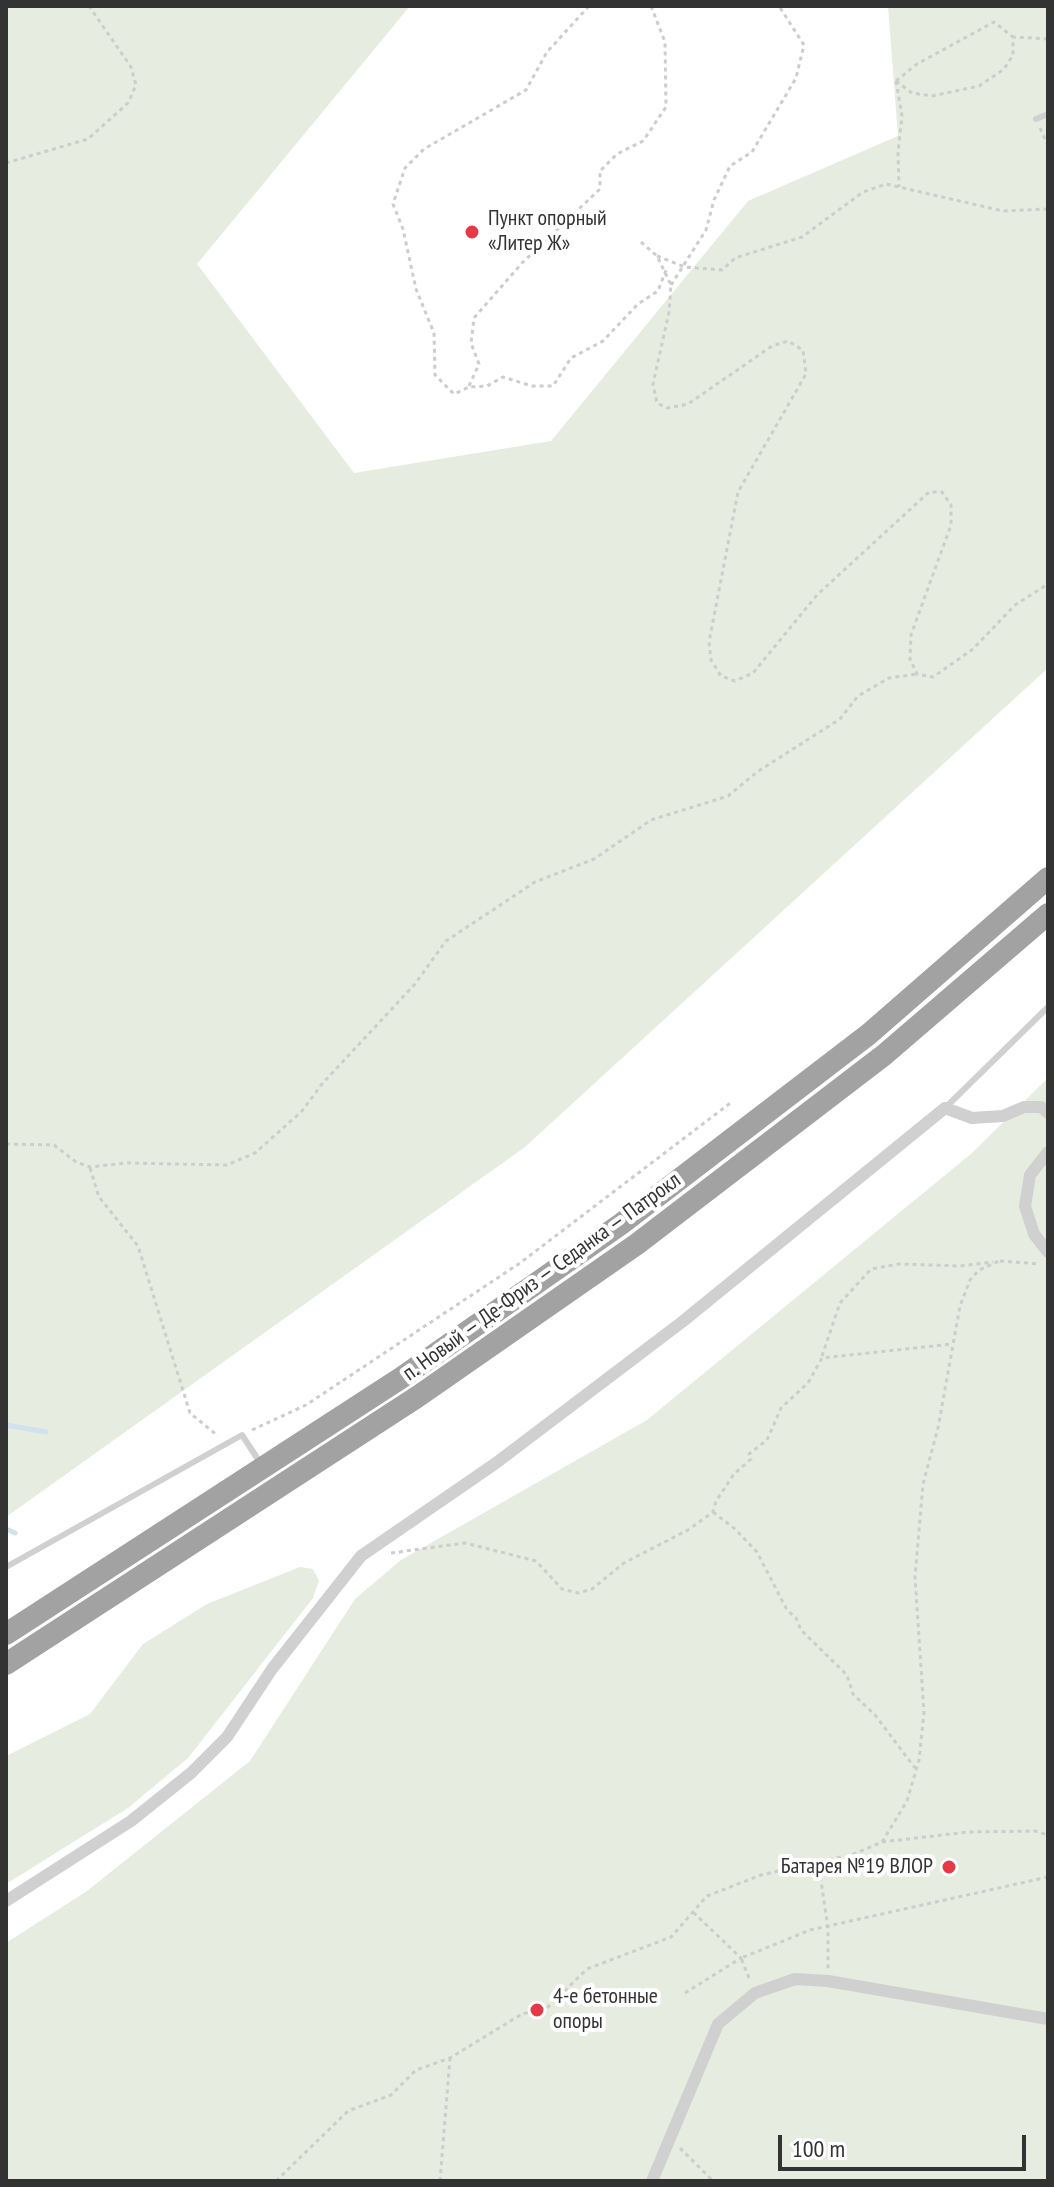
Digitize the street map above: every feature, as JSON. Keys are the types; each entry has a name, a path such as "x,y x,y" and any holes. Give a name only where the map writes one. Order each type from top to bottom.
{"highway":[{"name":"п. Новый — Де-Фриз — Седанка — Патрокл","path":"6,1634 401,1378 621,1224 869,1034 1048,878"},
{"name":"п. Новый — Де-Фриз — Седанка — Патрокл","path":"6,1664 417,1397 637,1244 884,1055 1048,914"}],"street":[{"path":"6,1901 131,1821 191,1773 227,1737 272,1669 361,1556 496,1463 682,1322 945,1108 972,1118 1003,1116 1024,1107 1041,1107 1048,1113"},
{"path":"1048,1152 1030,1175 1025,1206 1034,1234 1048,1252"},
{"path":"652,2181 718,2024 755,1993 795,1979 828,1981 1048,2019"}],"lane":[{"path":"1036,119 1048,114"},
{"path":"945,1108 1048,1007"},
{"path":"6,1567 242,1435 259,1461"}],"path":[{"path":"6,163 88,139 128,103 136,85 131,67 89,6"},
{"path":"589,6 547,52 526,90 424,149 405,168 393,204 403,229 416,289 434,333 435,375 454,394 469,387 487,386 503,377 532,386 553,386 571,358 603,341 638,304 658,291 666,270"},
{"path":"469,387 479,364 471,343 474,318 512,273 600,189 600,171 617,154 643,141 666,107 665,42 651,6"},
{"path":"671,285 706,230 714,200 730,166 752,152 796,78 804,45 779,6"},
{"path":"896,81 917,64 994,22 1013,37 1048,39"},
{"path":"896,81 912,93 932,96 979,86 1004,69 1013,55 1013,37"},
{"path":"896,81 902,116 898,152 899,187"},
{"path":"1036,119 1048,146"},
{"path":"657,256 685,267 722,270 735,258 802,237 863,192 886,184 1003,211 1048,209"},
{"path":"641,242 657,256 671,285 669,312 653,384 657,403 667,408 688,404 772,346 788,341 803,350 806,374 738,492 709,642 711,660 721,676 735,681 753,673 817,595 916,502 929,492 942,492 951,505 951,525 911,635 910,659 917,674"},
{"path":"6,1144 54,1145 76,1162 90,1167 126,1163 227,1165 255,1153 302,1111 322,1084 415,984 446,941 535,882 586,863 651,820 728,796 757,772 840,719 858,696 889,678 917,674 933,677 973,649 1015,605 1048,584"},
{"path":"242,1435 306,1405 506,1272 733,1101"},
{"path":"90,1167 99,1197 138,1246 190,1413 227,1444"},
{"path":"390,1553 465,1543 536,1561 562,1589 578,1593 592,1589 624,1563 688,1530 713,1512 716,1501 734,1474 751,1459 749,1454 767,1440 781,1408 808,1383 822,1358 840,1303 871,1269 899,1264 960,1266 999,1261 1048,1265"},
{"path":"882,1842 907,1801 916,1769 924,1713 915,1577 923,1484 938,1428 952,1344 970,1280 979,1270 999,1261"},
{"path":"822,1358 952,1344"},
{"path":"713,1512 757,1552 801,1630 847,1675 853,1694 875,1715 916,1769"},
{"path":"276,2181 348,2111 391,2095 416,2070 450,2058 522,2014 547,2008 587,1969 671,1937 707,1896 761,1875 854,1854 882,1842 968,1832 1035,1831 1048,1835"},
{"path":"818,1861 828,1928 828,1981"},
{"path":"685,1993 741,1958 810,1930 1048,1877"},
{"path":"693,1912 741,1958 755,1993"},
{"path":"440,2181 450,2058"},
{"path":"669,2136 713,2181"}],"shaded area":[{"path":"6,6 410,6 197,264 354,473 551,441 748,201 898,136 888,6 1048,6 1048,668 525,1147 6,1517"},
{"path":"1048,1078 1048,2181 6,2181 6,1943 87,1891 250,1761 355,1599 401,1560 647,1420 972,1153"},
{"path":"300,1567 313,1569 319,1581 313,1598 188,1758 128,1808 6,1884 6,1756 90,1714 143,1644 207,1604"}],"waterway":[{"path":"6,1425 46,1432"},
{"path":"6,1529 15,1533"}],"place":[{"name":"Пункт опорный «Литер Ж»","path":"472,232"},
{"name":"Батарея №19 ВЛОР","path":"949,1867"},
{"name":"4-е бетонные опоры","path":"537,2010"}]}
